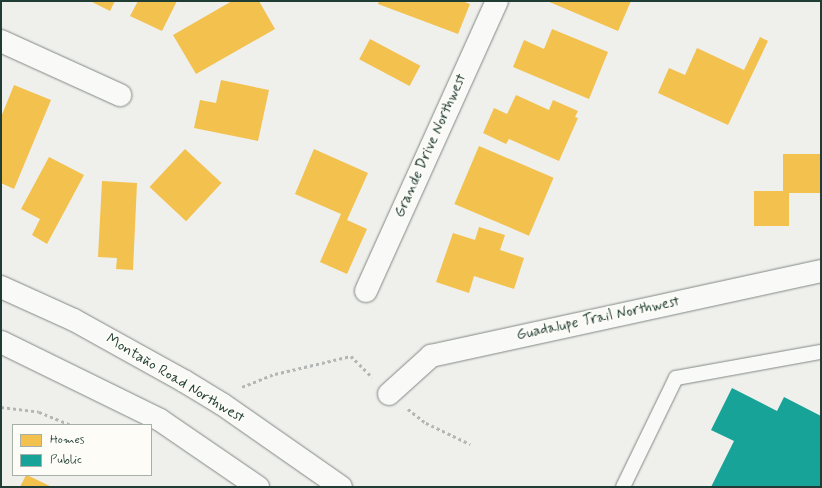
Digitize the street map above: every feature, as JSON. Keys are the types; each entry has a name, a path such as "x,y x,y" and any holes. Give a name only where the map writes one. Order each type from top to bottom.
{"street":[{"name":"Grande Drive Northwest","path":"366,291 497,1"},
{"path":"1,41 120,95"},
{"name":"Guadalupe Trail Northwest","path":"389,394 431,356 821,271"},
{"name":"Montaño Road Northwest","path":"1,287 74,320 184,381 222,404 341,487"},
{"path":"1,342 160,420 258,487"}],"lane":[{"path":"623,487 676,378 821,352"}],"path":[{"path":"241,387 275,374 351,356 389,394 426,423 470,444"},
{"path":"1,407 39,412 69,424"}],"building: Homes":[{"path":"90,1 115,1 110,11"},
{"path":"138,1 177,1 162,31 130,16"},
{"path":"232,1 259,1 275,29 196,74 173,35"},
{"path":"379,1 462,1 470,4 458,34 378,4"},
{"path":"547,1 631,1 618,31"},
{"path":"552,29 608,52 589,99 513,67 524,40 544,49"},
{"path":"760,37 768,41 728,125 658,93 669,68 685,75 697,48 744,70"},
{"path":"370,39 420,66 410,86 359,59"},
{"path":"221,80 269,90 258,141 194,128 200,100 216,103"},
{"path":"14,85 51,100 14,189 1,183 1,117"},
{"path":"516,95 549,110 553,100 578,111 575,117 578,118 559,161 509,139 506,144 483,133 494,108 507,114"},
{"path":"479,146 554,178 529,236 454,204"},
{"path":"185,149 222,183 186,221 150,187"},
{"path":"314,149 368,173 347,220 367,229 347,274 320,262 341,214 295,194"},
{"path":"783,154 821,154 821,193 789,193 789,226 754,226 754,191 783,191"},
{"path":"49,157 84,175 47,244 32,235 40,219 21,209"},
{"path":"102,181 137,183 133,270 116,269 117,258 98,257"},
{"path":"479,227 505,235 500,250 524,258 514,289 474,276 469,293 436,282 453,233 475,240"},
{"path":"26,476 29,476 52,487 20,487"}],"building: Public":[{"path":"732,388 777,411 784,397 821,416 821,487 711,487 734,441 711,430"}]}
